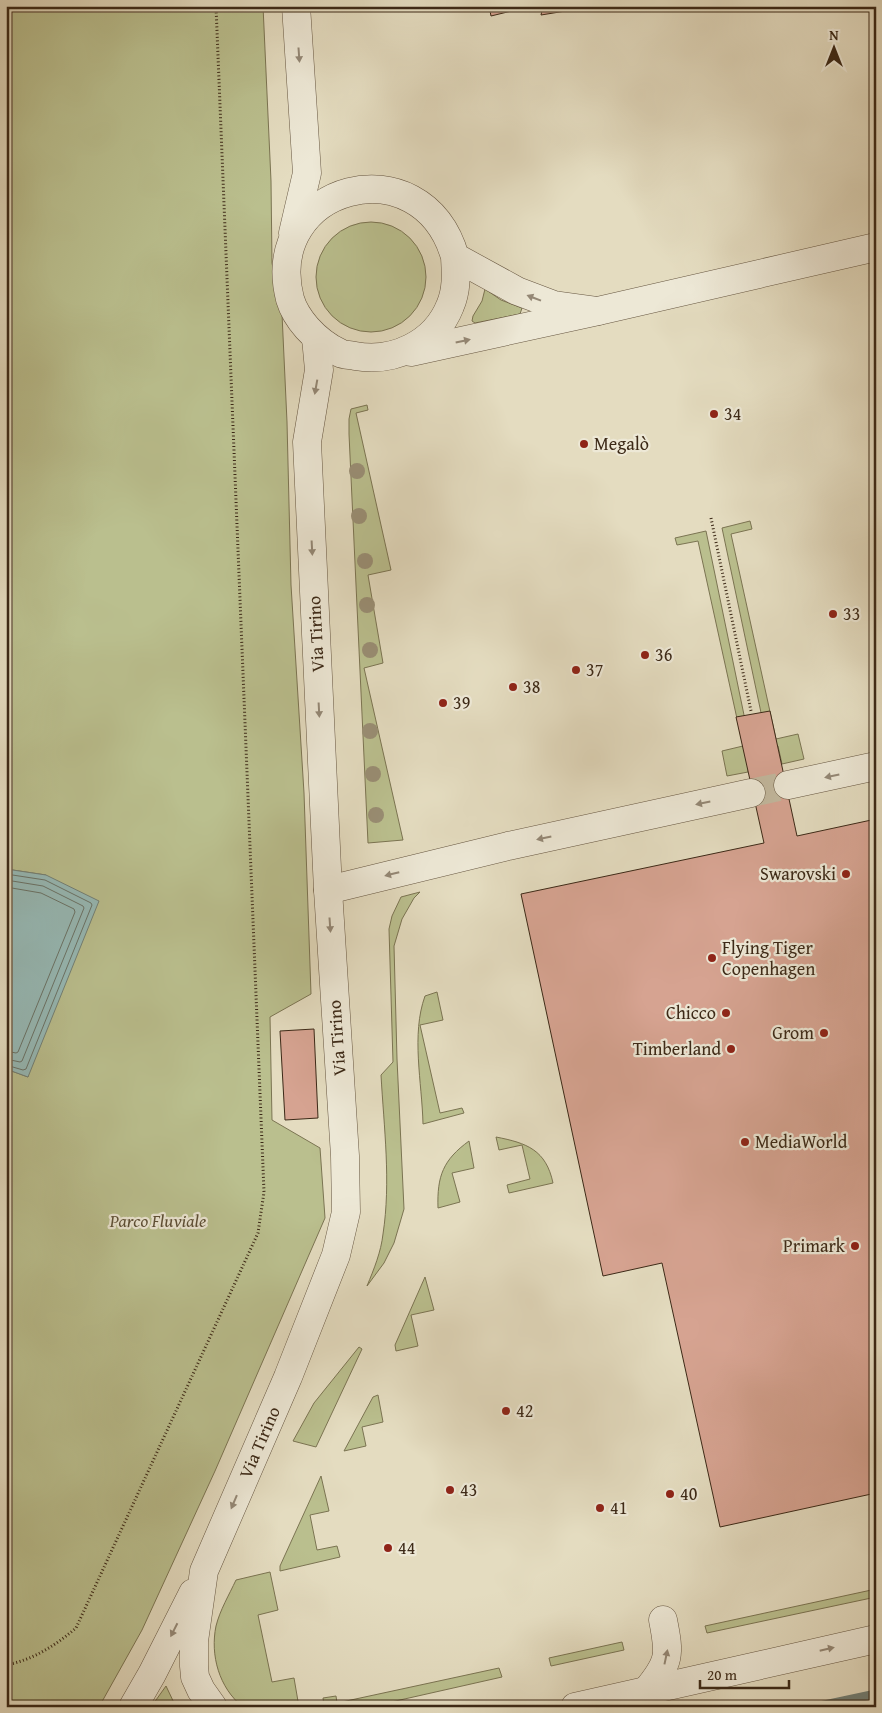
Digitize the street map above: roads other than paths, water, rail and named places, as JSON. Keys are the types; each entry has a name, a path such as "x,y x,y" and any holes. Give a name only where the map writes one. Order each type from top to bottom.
{"street":[{"path":"296,6 307,173 288,256 286,279 291,301 301,321 316,338 341,353 369,358 398,355 876,247"},
{"path":"288,256 298,231 315,210 326,201 351,191 379,189 406,196 429,211 446,232 455,257 456,282 450,306 438,327 420,344 398,355"},
{"path":"455,257 517,291 554,306 598,311"},
{"name":"Via Tirino","path":"213,1707 201,1690 194,1666 194,1641 204,1571 288,1377 336,1255 346,1212 345,1156 328,890 306,442 319,370 316,338"},
{"path":"788,785 876,766"},
{"path":"328,890 508,846 751,793"},
{"path":"133,1707 152,1674 204,1571"},
{"path":"647,1690 659,1675 666,1660 668,1651 663,1620"},
{"path":"575,1707 876,1639"}],"water":[{"path":"6,869 46,875 99,901 28,1077 6,1069"}],"waterway":[{"path":"815,1707 876,1694"}],"tunnel":[{"path":"751,793 788,785"}],"place":[{"name":"34","path":"714,414"},
{"name":"Megalò","path":"584,444"},
{"name":"33","path":"833,614"},
{"name":"36","path":"645,655"},
{"name":"37","path":"576,670"},
{"name":"38","path":"513,687"},
{"name":"39","path":"443,703"},
{"name":"Swarovski","path":"846,874"},
{"name":"Flying Tiger Copenhagen","path":"712,958"},
{"name":"Chicco","path":"726,1013"},
{"name":"Grom","path":"824,1033"},
{"name":"Timberland","path":"731,1049"},
{"name":"MediaWorld","path":"745,1142"},
{"name":"Primark","path":"855,1246"},
{"name":"42","path":"506,1411"},
{"name":"43","path":"450,1490"},
{"name":"40","path":"670,1494"},
{"name":"41","path":"600,1508"},
{"name":"44","path":"388,1548"}],"park label":[{"name":"Parco Fluviale","path":"158,1221"}]}
